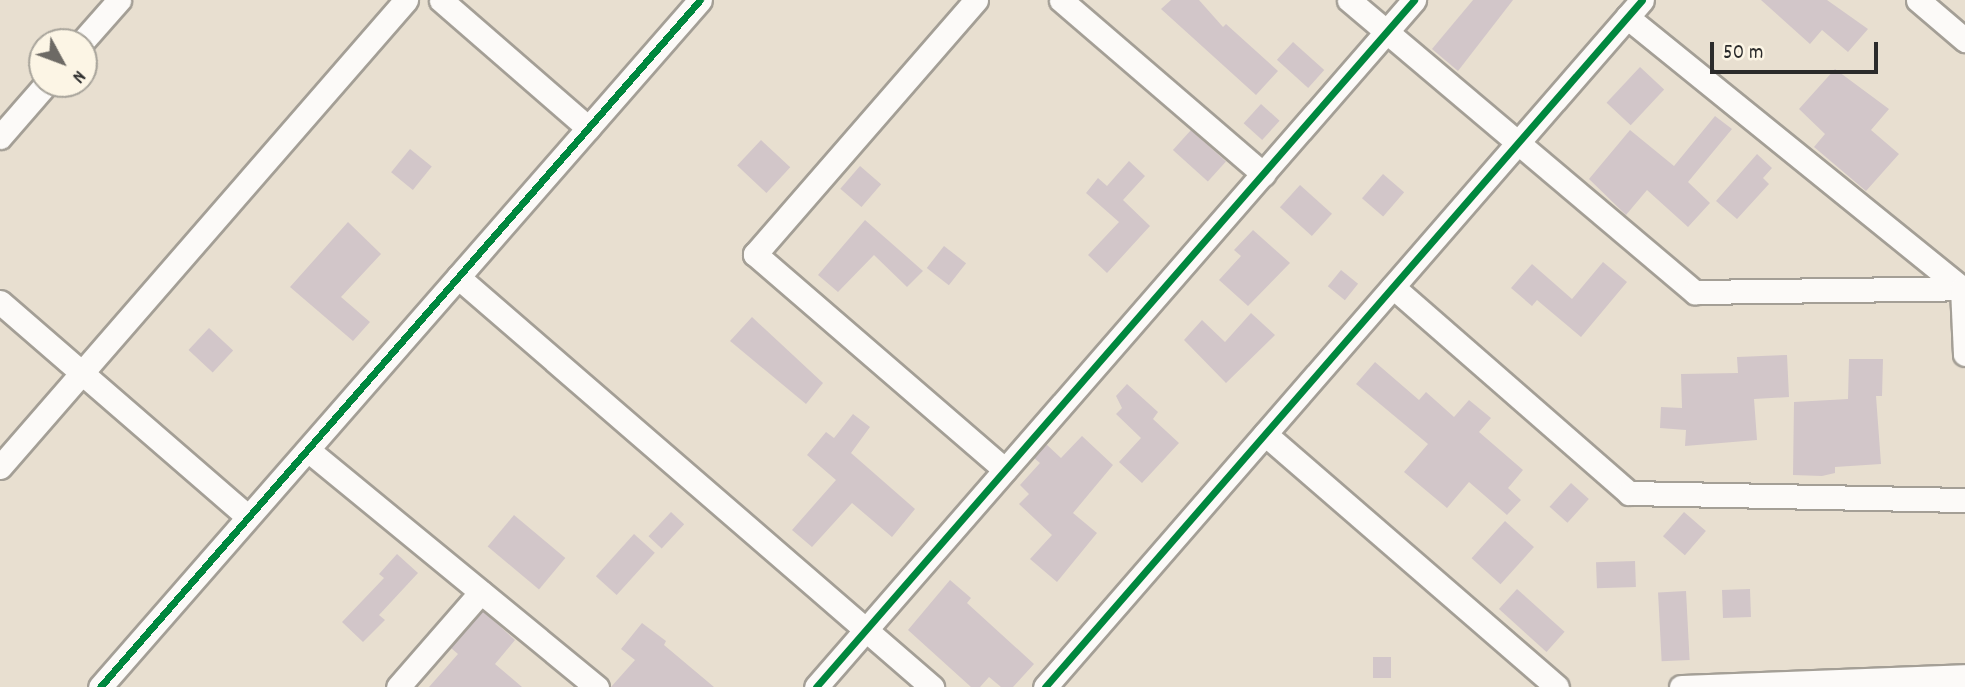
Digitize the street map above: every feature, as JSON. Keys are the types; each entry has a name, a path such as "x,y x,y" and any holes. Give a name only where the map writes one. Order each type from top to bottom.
{"street":[{"path":"94,28 119,0"},
{"path":"0,467 406,0"},
{"path":"441,0 588,128"},
{"path":"100,687 700,0"},
{"path":"976,0 755,254 1005,470"},
{"path":"1061,0 1263,174"},
{"path":"1349,0 1695,292 1963,288"},
{"path":"816,687 1414,0"},
{"path":"1918,0 1965,40"},
{"path":"1045,687 1635,8 1963,288 1965,354"},
{"path":"0,137 34,98"},
{"path":"458,277 932,687"},
{"path":"1393,287 1629,493 1965,500"},
{"path":"0,302 248,517"},
{"path":"1265,434 1557,687"},
{"path":"308,450 597,687"},
{"path":"398,687 481,592"},
{"path":"1681,687 1965,676"}],"building":[{"path":"1171,0 1199,0 1223,27 1226,24 1278,71 1256,95 1161,9"},
{"path":"1473,0 1513,0 1458,71 1432,49"},
{"path":"1761,0 1827,0 1868,29 1848,52 1822,30 1810,44"},
{"path":"1293,42 1324,70 1308,88 1277,60"},
{"path":"1640,67 1664,90 1631,125 1607,103"},
{"path":"1835,69 1889,109 1871,130 1899,154 1866,191 1814,147 1825,134 1799,109"},
{"path":"1261,104 1280,121 1262,140 1244,123"},
{"path":"1715,116 1732,129 1688,182 1710,203 1688,227 1647,190 1626,215 1589,179 1630,130 1674,166"},
{"path":"1191,130 1226,161 1208,182 1173,150"},
{"path":"761,140 790,167 766,193 737,166"},
{"path":"410,149 432,167 413,190 391,172"},
{"path":"1757,154 1772,168 1763,178 1769,184 1737,219 1716,201"},
{"path":"1129,161 1145,176 1123,200 1150,226 1107,273 1088,255 1119,222 1086,193 1098,178 1107,186"},
{"path":"860,166 881,184 861,207 840,189"},
{"path":"1383,174 1404,192 1383,217 1362,198"},
{"path":"1300,185 1332,214 1312,236 1280,207"},
{"path":"865,220 923,271 907,287 874,255 838,292 818,275"},
{"path":"348,222 381,254 341,297 370,322 353,341 290,287"},
{"path":"1253,230 1290,263 1248,306 1219,280 1241,256 1234,250"},
{"path":"944,246 966,263 949,285 927,268"},
{"path":"1603,262 1627,282 1581,337 1537,300 1532,306 1511,288 1532,264 1572,299"},
{"path":"1341,270 1358,284 1345,300 1328,286"},
{"path":"1251,313 1275,335 1226,383 1184,340 1202,320 1225,342"},
{"path":"752,317 823,383 806,404 730,341"},
{"path":"209,328 233,351 213,372 189,350"},
{"path":"1787,355 1789,397 1754,399 1757,440 1685,446 1686,430 1660,428 1661,407 1682,408 1681,374 1738,373 1737,357"},
{"path":"1849,359 1883,359 1882,396 1876,396 1881,464 1835,467 1835,473 1822,476 1793,475 1794,402 1848,399"},
{"path":"1375,362 1419,400 1426,392 1454,417 1469,400 1491,418 1479,432 1523,470 1508,488 1521,500 1507,515 1469,482 1447,508 1404,472 1428,444 1356,384"},
{"path":"1127,384 1158,412 1153,419 1179,443 1142,483 1119,462 1141,438 1116,414 1122,408 1116,396"},
{"path":"853,414 870,427 851,453 915,509 892,537 852,503 812,547 792,530 836,480 807,455 826,432 834,438"},
{"path":"1082,436 1113,465 1073,513 1097,533 1057,582 1030,559 1052,535 1019,504 1029,494 1020,485 1040,463 1034,458 1046,444 1061,458"},
{"path":"1571,483 1589,499 1567,523 1550,507"},
{"path":"671,512 684,524 662,548 648,536"},
{"path":"1684,512 1706,531 1685,555 1663,536"},
{"path":"514,515 565,558 539,589 488,546"},
{"path":"1505,521 1534,547 1501,584 1472,558"},
{"path":"634,534 655,553 617,595 596,576"},
{"path":"397,554 418,573 379,615 385,620 363,642 342,622 384,578 379,574"},
{"path":"1635,561 1636,587 1597,588 1596,562"},
{"path":"950,580 971,598 967,603 1034,664 1013,687 1001,687 989,677 980,687 971,687 908,630"},
{"path":"1517,589 1565,632 1546,652 1499,609"},
{"path":"1750,589 1751,617 1723,618 1722,590"},
{"path":"1686,591 1690,660 1662,661 1658,592"},
{"path":"483,611 515,640 495,664 522,687 429,687 458,654 451,648"},
{"path":"642,623 666,641 664,645 714,687 611,687 635,660 621,649"},
{"path":"1373,657 1391,657 1391,678 1373,678"}],"cycle path":[{"path":"100,687 700,0"},
{"path":"816,687 1414,0"},
{"path":"1045,687 1642,0"}]}
